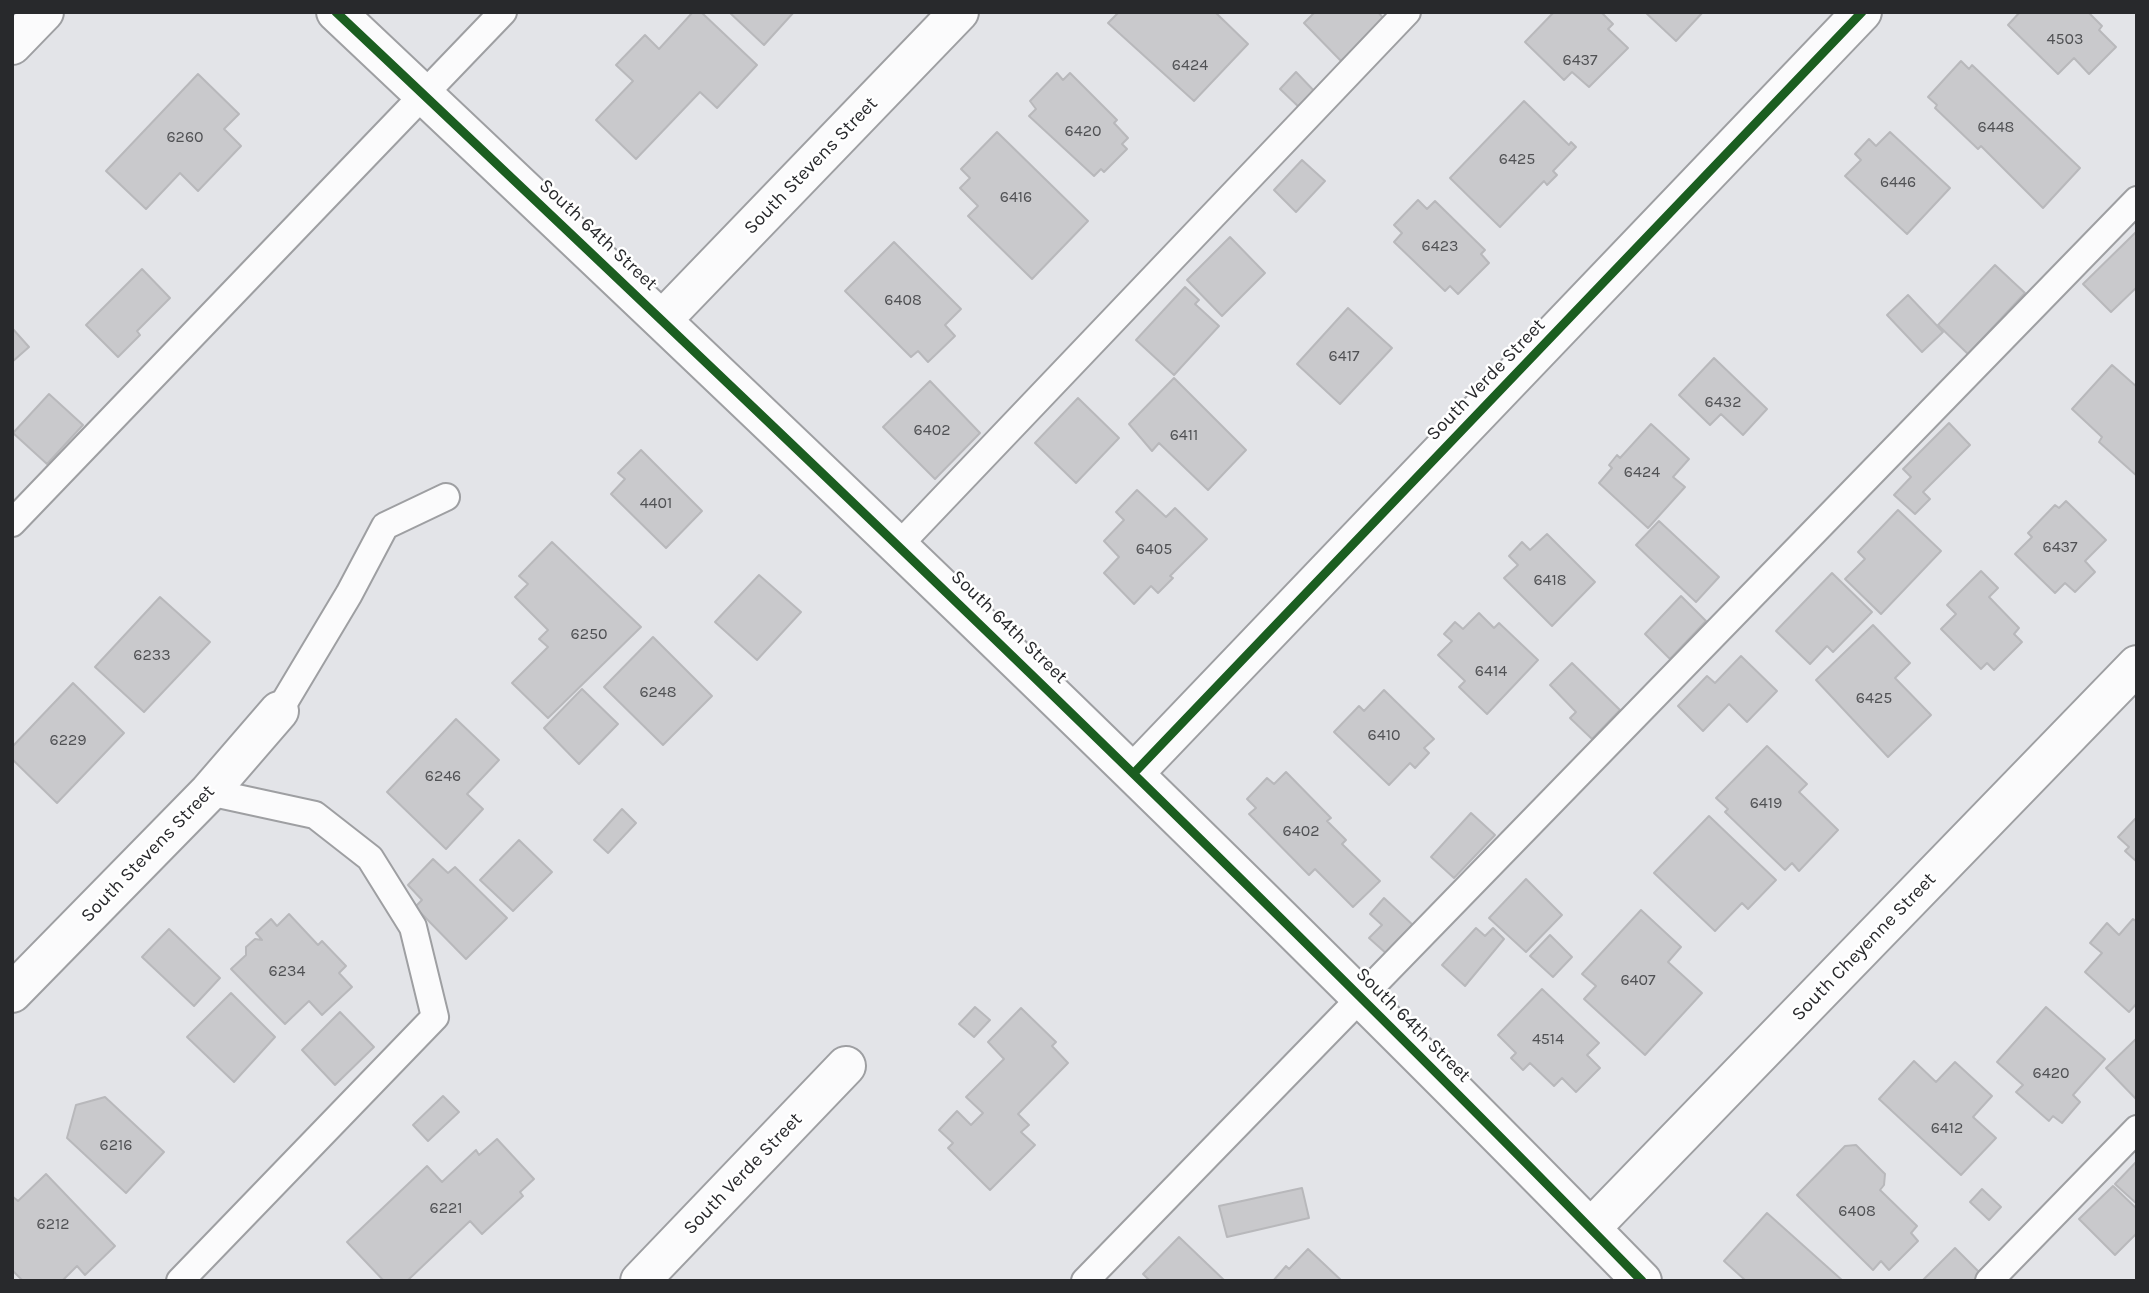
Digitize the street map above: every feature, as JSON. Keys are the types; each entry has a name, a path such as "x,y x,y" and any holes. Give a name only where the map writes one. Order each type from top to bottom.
{"street":[{"path":"12,45 44,12"},
{"name":"South 64th Street","path":"336,12 663,319 1135,772 1643,1281"},
{"name":"South Stevens Street","path":"663,319 958,12"},
{"name":"South Verde Street","path":"1135,772 1862,12"},
{"name":"South Cheyenne Street","path":"1591,1228 2137,665"},
{"name":"South Stevens Street","path":"12,993 209,792 279,711"},
{"name":"South Verde Street","path":"640,1281 846,1066"}],"lane":[{"path":"12,523 503,12"},
{"path":"899,545 1407,12"},
{"path":"1085,1281 1359,996 2137,200"},
{"path":"279,711 349,594 385,526 446,497"},
{"path":"180,1281 435,1017 413,926 370,858 315,815 209,792"},
{"path":"1989,1281 2137,1129"}],"building":[{"path":"693,12 701,12 757,65 717,108 700,92 636,159 596,120 633,81 616,65 645,35 659,49"},
{"path":"729,12 794,12 764,45"},
{"path":"1119,12 1215,12 1248,44 1194,101 1108,23"},
{"path":"1315,12 1378,12 1384,19 1341,61 1304,23"},
{"path":"1554,12 1601,12 1613,24 1608,29 1628,48 1589,87 1572,72 1564,80 1525,42"},
{"path":"1645,12 1703,12 1676,41"},
{"path":"2020,12 2088,12 2102,26 2099,30 2116,47 2089,74 2074,58 2058,74 2008,25"},
{"path":"1961,61 1969,69 1972,65 2080,168 2043,208 1981,146 1978,149 1935,108 1937,105 1928,97"},
{"path":"1296,72 1317,94 1302,110 1280,89"},
{"path":"1057,73 1063,80 1070,73 1117,120 1114,123 1128,138 1122,144 1127,149 1104,172 1101,169 1094,176 1029,116 1036,109 1030,101"},
{"path":"198,74 239,114 224,129 241,146 198,191 180,173 146,209 106,171"},
{"path":"1524,101 1569,145 1571,142 1576,147 1553,171 1557,175 1547,185 1544,181 1500,227 1450,178"},
{"path":"997,132 1088,221 1032,279 968,216 978,206 960,188 970,178 961,169"},
{"path":"1890,132 1950,188 1907,234 1845,176 1861,160 1855,154 1869,139 1876,146"},
{"path":"1302,160 1325,181 1296,212 1274,190"},
{"path":"1418,200 1427,209 1435,201 1485,250 1481,254 1489,263 1458,294 1450,286 1445,291 1394,242 1402,233 1394,225"},
{"path":"2137,231 2137,287 2111,312 2083,284"},
{"path":"1230,237 1265,273 1222,316 1187,280"},
{"path":"894,242 961,309 945,325 955,336 928,362 918,351 911,357 845,291"},
{"path":"1995,265 2025,293 1968,354 1938,325"},
{"path":"142,269 170,298 137,331 140,335 118,357 86,325"},
{"path":"1185,287 1199,300 1195,304 1219,326 1174,375 1136,340"},
{"path":"1908,295 1943,332 1922,352 1887,315"},
{"path":"1348,308 1392,348 1340,404 1297,364"},
{"path":"12,328 29,347 12,362"},
{"path":"1714,358 1767,409 1743,435 1721,414 1710,425 1679,395"},
{"path":"2112,365 2137,387 2137,476 2099,442 2102,437 2072,409"},
{"path":"1174,378 1246,450 1208,490 1159,443 1152,451 1129,424"},
{"path":"930,381 980,433 935,479 883,427"},
{"path":"49,394 83,425 47,464 13,433"},
{"path":"1078,398 1119,438 1076,483 1035,443"},
{"path":"1949,423 1970,445 1923,492 1930,499 1915,514 1894,495 1911,477 1903,469"},
{"path":"1651,424 1689,459 1673,477 1685,487 1648,528 1599,483 1612,468 1609,465 1617,455 1620,458"},
{"path":"641,450 702,511 666,548 611,494 625,479 618,473"},
{"path":"1137,490 1166,517 1175,508 1207,539 1170,576 1173,578 1158,593 1151,586 1134,604 1104,573 1119,557 1104,541 1124,520 1116,512"},
{"path":"2066,501 2106,540 2085,561 2095,572 2075,592 2065,583 2055,593 2015,554 2032,537 2028,533 2055,505 2059,508"},
{"path":"1898,510 1941,551 1881,614 1845,579 1865,559 1858,552"},
{"path":"1659,521 1719,577 1696,602 1636,545"},
{"path":"1547,534 1595,582 1552,626 1504,578 1518,565 1509,556 1522,542 1530,550"},
{"path":"552,542 641,627 548,718 512,683 548,647 539,639 548,630 515,597 528,584 519,576"},
{"path":"1981,571 1998,588 1989,597 2019,628 2014,634 2022,642 1994,670 1987,663 1981,669 1941,629 1956,614 1947,605"},
{"path":"1832,573 1872,612 1833,652 1827,646 1810,664 1776,631"},
{"path":"759,575 801,612 757,660 715,622"},
{"path":"1681,596 1706,621 1670,659 1645,634"},
{"path":"160,597 210,642 144,712 95,667"},
{"path":"1479,613 1494,628 1499,623 1538,660 1487,714 1459,687 1465,681 1438,655 1452,641 1444,634 1455,622 1463,629"},
{"path":"1873,625 1910,663 1895,678 1931,715 1888,757 1816,680"},
{"path":"653,637 712,696 663,745 604,687"},
{"path":"1741,656 1777,691 1747,722 1729,704 1703,731 1678,706 1707,676 1715,683"},
{"path":"1572,663 1620,710 1592,739 1570,718 1576,712 1550,685"},
{"path":"73,683 124,733 57,803 12,759 12,747"},
{"path":"582,689 618,724 579,764 544,728"},
{"path":"1384,690 1434,739 1424,748 1429,753 1415,768 1410,763 1389,785 1334,732 1359,706 1364,711"},
{"path":"456,719 499,760 467,794 483,809 446,849 387,792"},
{"path":"1767,746 1807,784 1799,792 1838,830 1799,871 1792,863 1785,870 1725,812 1728,809 1716,798"},
{"path":"1286,772 1331,818 1327,821 1346,840 1342,844 1380,881 1353,907 1315,869 1309,875 1249,814 1256,808 1247,799 1267,778 1274,784"},
{"path":"622,809 636,823 608,853 594,840"},
{"path":"1471,813 1495,835 1454,878 1431,857"},
{"path":"1709,816 1776,880 1748,909 1742,903 1715,931 1654,873"},
{"path":"2137,817 2137,862 2125,851 2129,847 2118,837"},
{"path":"519,840 552,872 513,911 480,880"},
{"path":"433,859 448,873 455,867 507,918 466,959 415,907 422,900 408,885"},
{"path":"1526,879 1562,915 1526,952 1489,918"},
{"path":"1384,898 1415,927 1388,955 1369,938 1382,925 1370,914"},
{"path":"1641,910 1681,947 1668,962 1702,993 1645,1055 1584,999 1596,986 1582,974"},
{"path":"289,914 318,945 322,941 346,966 339,973 352,987 322,1015 309,1001 285,1024 231,969 246,955 246,947 255,939 262,940 256,933 271,919 277,926"},
{"path":"2133,919 2137,922 2137,1003 2129,1012 2085,972 2102,953 2090,943 2107,923 2119,935"},
{"path":"1476,928 1485,936 1493,928 1504,939 1465,986 1442,965"},
{"path":"169,929 220,978 194,1006 142,957"},
{"path":"1550,935 1572,957 1553,977 1530,956"},
{"path":"1542,989 1599,1043 1587,1055 1600,1068 1576,1092 1562,1078 1554,1086 1530,1063 1523,1070 1511,1058 1516,1053 1498,1035"},
{"path":"231,993 275,1037 234,1082 187,1037"},
{"path":"975,1007 990,1020 974,1037 959,1024"},
{"path":"2046,1007 2105,1059 2073,1095 2080,1102 2062,1123 2053,1116 2049,1121 2016,1092 2023,1085 1997,1062"},
{"path":"1021,1008 1056,1042 1052,1046 1068,1063 1018,1114 1029,1125 1021,1132 1035,1145 990,1190 948,1148 953,1143 939,1130 957,1111 971,1125 983,1113 966,1097 1004,1059 988,1042"},
{"path":"340,1012 374,1047 335,1085 302,1050"},
{"path":"2137,1038 2137,1100 2106,1068"},
{"path":"1914,1061 1936,1082 1955,1062 1992,1096 1973,1117 1996,1138 1961,1175 1879,1099"},
{"path":"443,1096 459,1112 428,1141 413,1125"},
{"path":"105,1097 164,1152 126,1193 67,1138 76,1105"},
{"path":"497,1139 534,1179 520,1192 523,1196 482,1234 470,1221 407,1281 384,1281 347,1242 427,1166 442,1182 476,1150 479,1155"},
{"path":"1856,1145 1885,1174 1884,1185 1880,1190 1917,1226 1911,1233 1918,1241 1889,1270 1881,1261 1873,1270 1797,1195 1845,1146"},
{"path":"2137,1161 2137,1204 2115,1184"},
{"path":"46,1174 115,1246 85,1275 77,1266 62,1281 23,1281 12,1270 12,1196 18,1201"},
{"path":"2113,1186 2137,1209 2137,1233 2115,1255 2079,1219"},
{"path":"1302,1188 1309,1218 1227,1237 1219,1206"},
{"path":"1982,1189 2001,1207 1989,1220 1970,1202"},
{"path":"1767,1213 1843,1281 1746,1281 1724,1261"},
{"path":"1179,1237 1225,1281 1150,1281 1143,1274"},
{"path":"1955,1248 1983,1276 1979,1281 1922,1281"},
{"path":"1308,1249 1342,1281 1273,1281 1286,1266 1289,1269"}],"cycle path":[{"path":"336,12 996,640 1321,958 1642,1281"},
{"path":"1135,772 1862,12"}]}
